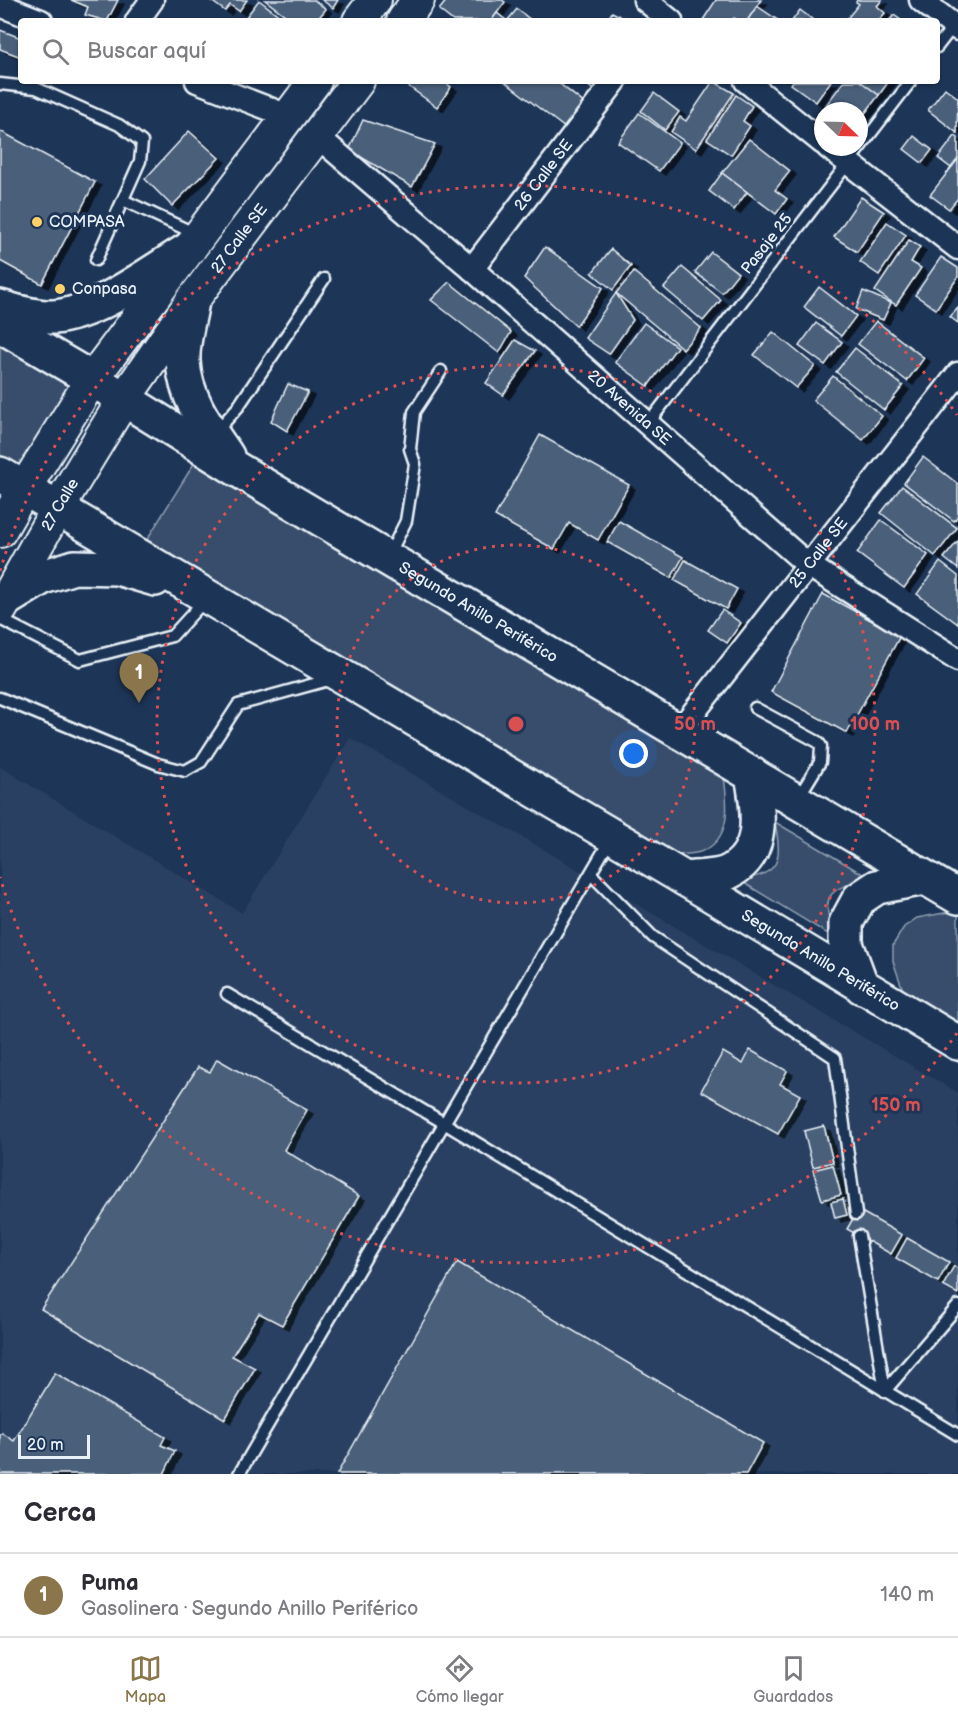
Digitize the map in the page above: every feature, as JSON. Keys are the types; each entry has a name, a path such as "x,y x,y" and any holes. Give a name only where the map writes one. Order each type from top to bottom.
{"main road":[{"path":"361,18 375,0"},
{"path":"405,18 418,0"},
{"name":"27 Calle SE","path":"92,379 313,84"},
{"name":"27 Calle SE","path":"124,399 192,301 356,84"},
{"path":"0,307 20,313 53,317 83,311 106,300 194,242"},
{"path":"192,301 183,359 187,386 199,416 235,468"},
{"name":"Segundo Anillo Periférico","path":"0,325 235,468 958,897"},
{"path":"0,531 12,481 92,379"},
{"name":"27 Calle","path":"2,610 57,508 124,399"},
{"name":"Segundo Anillo Periférico","path":"12,481 958,1043"},
{"path":"2,610 43,577 74,567 117,568 205,596"},
{"path":"685,879 725,874 745,861 756,839 759,814 752,774"},
{"path":"862,987 846,944 846,923 855,907 860,899 877,888 925,878"}],"street":[{"path":"139,18 152,0"},
{"path":"645,0 669,15"},
{"path":"921,0 957,25"},
{"path":"0,5 33,18"},
{"path":"205,84 288,116"},
{"name":"26 Calle SE","path":"472,269 613,84"},
{"path":"750,84 814,136"},
{"name":"20 Avenida SE","path":"317,135 808,566 958,659"},
{"path":"839,156 958,248"},
{"name":"25 Calle SE","path":"680,730 958,374"}],"lane":[{"path":"940,44 957,25"},
{"path":"0,84 38,85 119,125 142,141 140,161 96,260"},
{"name":"Pasaje 25","path":"647,425 909,84"},
{"path":"123,200 194,242"},
{"path":"212,435 238,407 324,279"},
{"path":"388,558 406,521 415,464 410,449 414,412 441,371"},
{"path":"2,610 80,660 172,636 205,596"},
{"path":"0,698 158,764 185,771 201,762 238,705 341,677"},
{"path":"755,708 818,742 821,746 820,762 796,801"},
{"path":"238,1474 612,837"},
{"path":"591,874 653,937 835,1058 856,1214"},
{"path":"228,994 958,1435"},
{"path":"859,1236 885,1391"},
{"path":"885,1391 958,1306"}],"shaded area":[{"path":"0,329 88,380 24,483 0,469"},
{"path":"198,457 723,770 727,805 724,828 719,838 700,852 667,856 143,546"},
{"path":"350,738 958,1093 958,1474 0,1474 0,767 242,913"},
{"path":"775,822 871,879 844,886 830,896 828,913 836,939 739,880 763,874 775,863 778,847"},
{"path":"955,911 958,913 958,1026 905,996 893,961 893,945 904,927 917,918"}],"building":[{"path":"71,0 118,0 109,18 85,15 88,7"},
{"path":"210,0 247,0 239,11 230,5 225,11"},
{"path":"259,0 282,18 245,18"},
{"path":"265,0 314,0 326,9 318,18 289,18"},
{"path":"322,0 338,0 333,8"},
{"path":"447,0 502,0 505,2 493,18 449,18 439,10"},
{"path":"716,0 761,0 749,18 704,18"},
{"path":"857,0 882,0 877,6 885,13 881,18 847,18 859,4"},
{"path":"757,6 775,18 749,18"},
{"path":"517,9 528,18 510,18"},
{"path":"800,10 810,18 794,18"},
{"path":"612,12 623,18 609,18"},
{"path":"497,13 503,18 493,18"},
{"path":"0,30 18,37 18,56 0,49"},
{"path":"405,84 447,84 451,87 437,107"},
{"path":"508,84 560,84 590,108 581,120 575,115 565,128"},
{"path":"586,84 601,84 595,91"},
{"path":"711,84 718,84 734,93 696,149 671,132 680,117 686,121"},
{"path":"791,84 829,84 816,102"},
{"path":"842,84 864,84 879,95 868,109 868,102 828,102"},
{"path":"864,84 887,84 879,95"},
{"path":"945,88 958,98 957,133 928,110"},
{"path":"654,93 679,112 665,130 641,111"},
{"path":"736,95 752,106 743,121 750,126 731,155 707,139"},
{"path":"639,113 680,143 659,171 618,142"},
{"path":"363,120 435,144 412,187 349,150"},
{"name":"COMPASA","path":"0,131 95,182 42,284 0,261"},
{"path":"189,131 219,158 172,206 145,179"},
{"path":"914,136 932,150 922,163 904,149"},
{"path":"955,136 958,138 958,159 951,168 938,158"},
{"path":"749,139 790,171 775,190 787,199 776,214 722,173"},
{"path":"958,159 958,198 949,209 930,195"},
{"path":"722,173 747,192 734,210 709,191"},
{"path":"861,197 884,212 857,252 834,237"},
{"path":"887,222 906,235 879,275 860,262"},
{"path":"909,240 920,247 911,262 921,268 896,305 875,291"},
{"path":"545,247 603,288 576,326 524,278"},
{"path":"611,249 631,266 613,290 592,273"},
{"path":"711,252 738,273 722,293 695,272"},
{"path":"941,257 958,268 958,277 936,309 915,295"},
{"path":"682,267 721,300 703,321 664,288"},
{"path":"634,272 701,328 683,349 616,293"},
{"path":"449,282 511,332 499,353 431,300"},
{"path":"819,287 856,316 841,336 804,307"},
{"path":"863,291 891,303 883,320 856,309"},
{"path":"616,293 633,320 609,354 585,338"},
{"path":"958,308 958,323 950,317"},
{"path":"876,321 924,358 907,381 858,344"},
{"path":"644,323 677,347 648,386 615,362"},
{"path":"816,323 842,342 825,365 799,346"},
{"path":"773,332 815,366 796,388 754,355"},
{"path":"515,340 535,351 503,395 486,383"},
{"path":"855,348 903,386 884,410 836,372"},
{"path":"833,376 882,416 863,440 813,400"},
{"path":"288,384 308,392 287,431 271,421"},
{"path":"540,435 629,485 598,540 569,523 554,549 495,516"},
{"path":"923,457 958,484 958,516 954,521 904,483"},
{"path":"902,486 957,528 935,556 881,513"},
{"path":"881,520 928,555 904,588 857,553"},
{"path":"619,521 683,557 671,578 607,542"},
{"path":"958,541 958,569 944,558"},
{"path":"685,560 737,589 726,609 674,580"},
{"path":"940,562 958,576 958,624 917,594"},
{"path":"823,594 900,636 847,733 771,692"},
{"path":"722,610 741,623 727,643 708,630"},
{"path":"750,1050 787,1071 780,1084 800,1095 778,1134 701,1091 723,1052 743,1064"},
{"path":"217,1059 307,1110 284,1150 359,1196 282,1325 259,1313 232,1356 255,1368 225,1419 41,1309 198,1067 210,1072"},
{"path":"824,1126 833,1162 813,1167 804,1131"},
{"path":"833,1165 841,1195 822,1200 813,1170"},
{"path":"843,1199 847,1215 835,1218 831,1202"},
{"path":"858,1210 902,1235 891,1254 847,1229"},
{"path":"907,1238 949,1262 938,1282 896,1258"},
{"path":"457,1262 763,1443 746,1474 337,1474"},
{"path":"954,1266 958,1269 958,1294 943,1286"},
{"path":"55,1373 165,1437 161,1445 175,1451 164,1474 0,1474 0,1435 2,1433 14,1441"}],"place":[{"name":"COMPASA","path":"37,222"},
{"name":"Conpasa","path":"60,289"},
{"name":"Puma","path":"139,703"}]}
